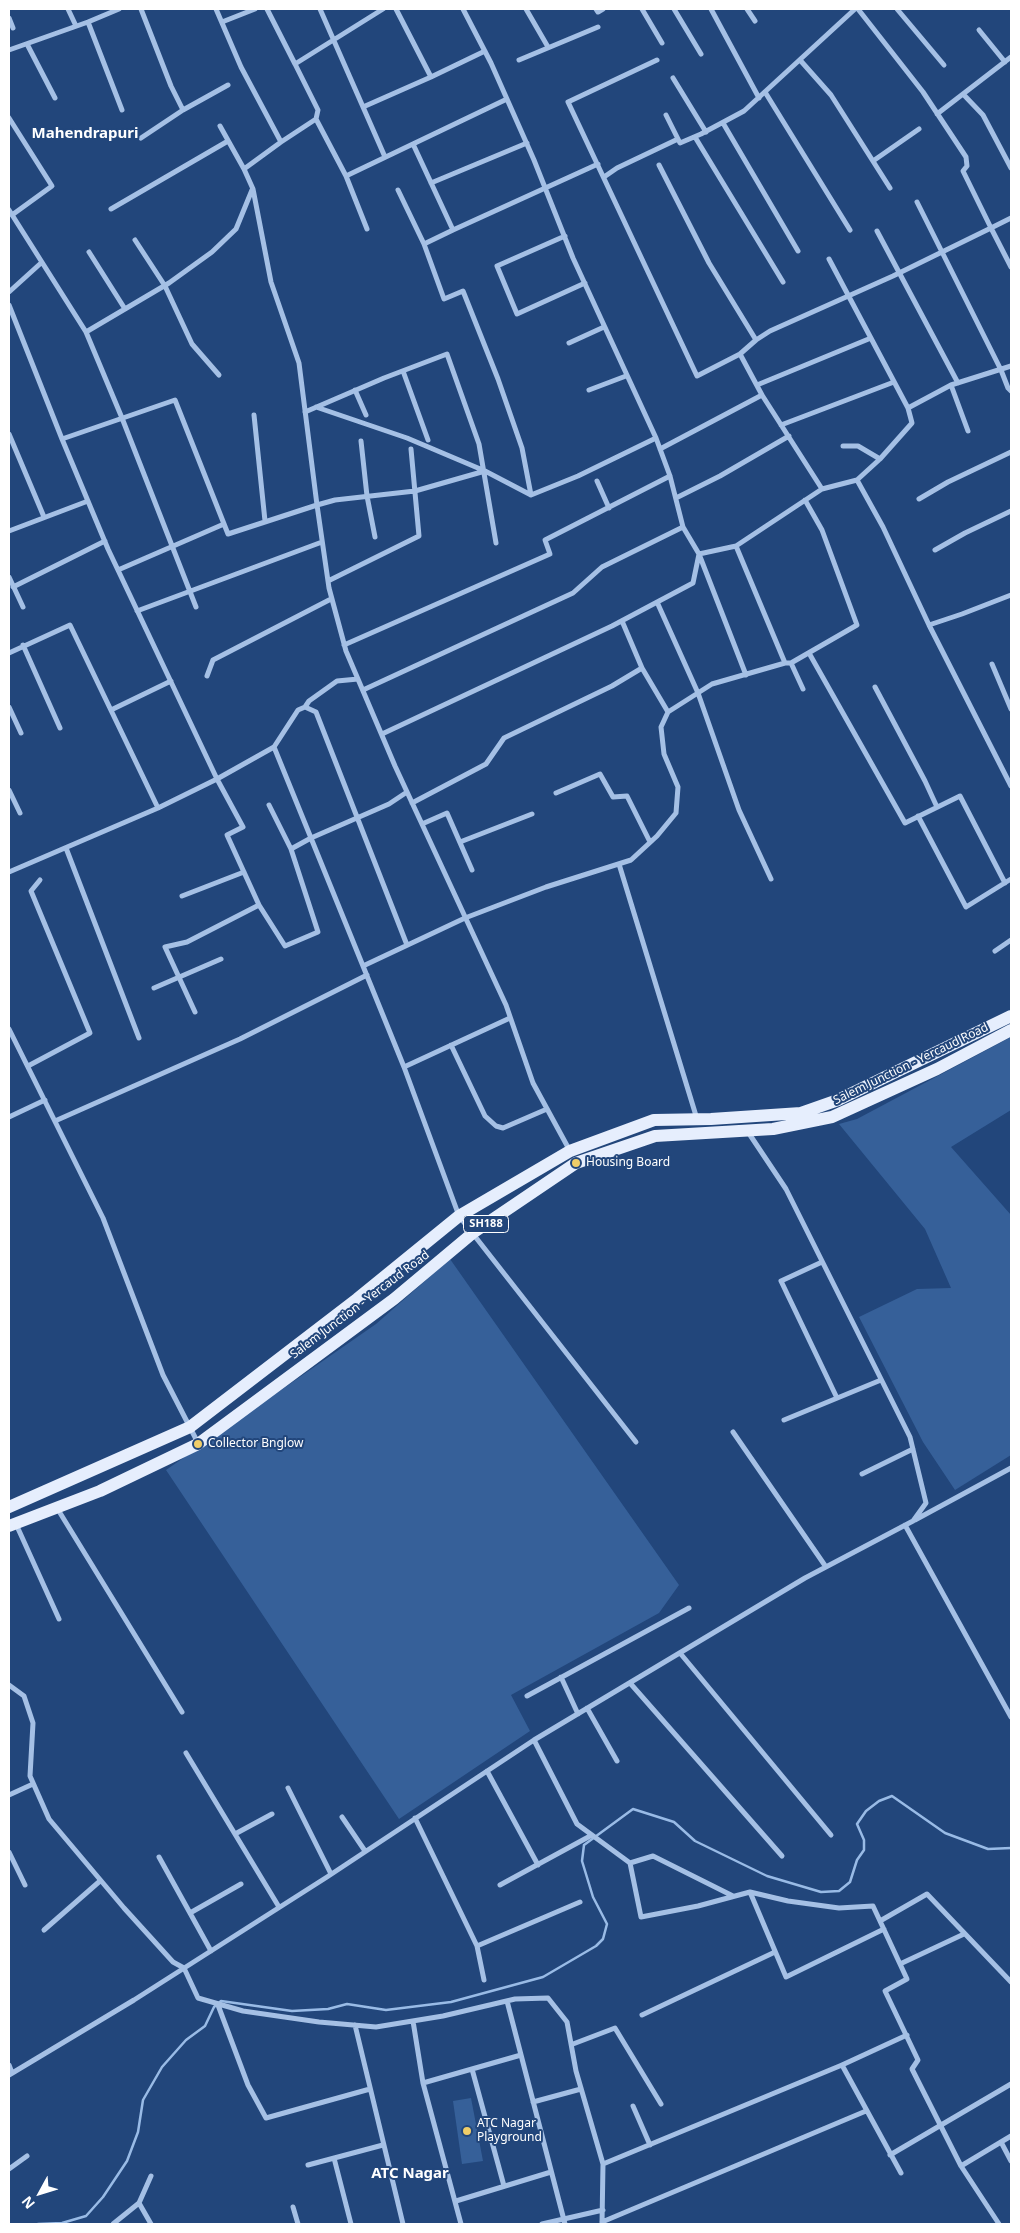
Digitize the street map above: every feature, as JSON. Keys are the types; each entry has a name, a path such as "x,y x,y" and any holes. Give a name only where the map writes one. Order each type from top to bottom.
{"main road":[{"name":"SH188","path":"9,1507 190,1427 358,1299 459,1216 573,1157 654,1120 698,1120 801,1113 838,1100 1011,1016"},
{"name":"Salem Junction - Yercaud Road","path":"12,1525 100,1491 198,1444 394,1299 474,1232 573,1157 655,1136 773,1129 832,1117 938,1069 1011,1030"}],"street":[{"path":"68,9 76,26"},
{"path":"9,50 120,9"},
{"path":"141,9 171,86 183,110"},
{"path":"216,9 241,67 281,142"},
{"path":"222,22 255,9"},
{"path":"268,9 318,110 316,119 346,176 368,230"},
{"path":"320,9 385,157"},
{"path":"295,64 383,9"},
{"path":"396,9 431,77"},
{"path":"463,9 485,51 527,143 604,327 656,438 670,476 683,526 699,554 746,675"},
{"path":"526,9 548,47"},
{"path":"596,9 598,12 603,9"},
{"path":"642,9 662,43"},
{"path":"674,9 701,54"},
{"path":"711,9 759,98"},
{"path":"748,9 755,21"},
{"path":"666,115 680,143 723,123 744,111 856,9 923,92 966,158 967,166 963,171 1011,267"},
{"path":"897,9 944,65"},
{"path":"9,18 13,28"},
{"path":"88,22 122,110"},
{"path":"519,60 598,27"},
{"path":"978,30 1004,62"},
{"path":"27,44 55,98"},
{"path":"363,108 485,51"},
{"path":"937,114 1011,56"},
{"path":"657,60 568,102 697,376 740,354 756,340 770,332 899,273 1011,218"},
{"path":"800,60 831,95 890,188"},
{"path":"673,78 706,132"},
{"path":"141,138 183,110 228,85"},
{"path":"765,92 850,230"},
{"path":"963,94 983,115 1011,168"},
{"path":"346,176 507,99"},
{"path":"9,118 52,186 10,212 86,332 196,607"},
{"path":"244,169 316,119"},
{"path":"723,123 798,251"},
{"path":"220,126 244,169 252,189 271,282 299,363 328,581 344,645 407,792 510,1018 533,1083 573,1157"},
{"path":"873,161 919,129"},
{"path":"695,137 783,282"},
{"path":"604,177 617,168 678,139"},
{"path":"110,209 228,141"},
{"path":"431,183 527,143"},
{"path":"413,144 453,230"},
{"path":"424,244 598,164"},
{"path":"659,165 709,263 756,340"},
{"path":"86,332 165,286 212,252 236,229 252,189"},
{"path":"398,190 424,244 444,298 464,291 522,448 530,495"},
{"path":"917,202 1011,391"},
{"path":"878,231 958,383"},
{"path":"565,236 497,266 517,314 585,283"},
{"path":"135,240 165,286 192,344 219,375"},
{"path":"89,252 125,309"},
{"path":"699,554 736,546 822,489 857,480 880,459 912,422 908,408 829,259"},
{"path":"9,292 41,263"},
{"path":"9,305 105,541 217,779 243,827 227,835 259,905 285,946 318,932 291,849 269,805"},
{"path":"569,343 604,327"},
{"path":"757,385 871,338"},
{"path":"305,412 403,370 447,354 479,444 496,543"},
{"path":"740,354 762,395 822,489"},
{"path":"908,408 958,383 1011,366"},
{"path":"403,370 428,440"},
{"path":"589,390 626,376"},
{"path":"782,425 894,382"},
{"path":"951,386 968,431"},
{"path":"355,390 366,415"},
{"path":"660,449 762,395"},
{"path":"62,439 175,400 228,534 317,504 335,500 415,491 485,472"},
{"path":"316,407 407,438 485,472 530,495 578,476 656,438"},
{"path":"254,415 265,522"},
{"path":"9,434 44,517"},
{"path":"676,498 720,476 789,436"},
{"path":"361,441 367,496 375,537"},
{"path":"843,446 858,446 880,459"},
{"path":"328,581 420,536 411,449"},
{"path":"920,499 948,482 1011,452"},
{"path":"344,645 550,554 545,540 670,476"},
{"path":"857,480 883,527 929,624 1011,786"},
{"path":"597,482 609,508"},
{"path":"363,966 465,918 546,887 631,860 676,813 678,788 664,754 661,727 668,712 712,684 785,663 791,663 857,625 822,530 805,500"},
{"path":"9,531 88,501"},
{"path":"935,550 1011,511"},
{"path":"118,570 224,524"},
{"path":"363,690 573,593 602,567 683,526"},
{"path":"13,587 105,541"},
{"path":"137,611 322,542"},
{"path":"736,546 785,663"},
{"path":"382,734 622,621 693,583 699,554"},
{"path":"9,577 23,607"},
{"path":"929,624 962,614 1011,595"},
{"path":"207,676 213,660 331,599"},
{"path":"656,602 698,693 740,810 771,879"},
{"path":"622,621 642,668 668,712"},
{"path":"9,653 70,624 158,808"},
{"path":"23,645 60,728"},
{"path":"809,653 905,823 960,796 1005,883"},
{"path":"791,663 803,689"},
{"path":"992,664 1011,709"},
{"path":"412,803 486,764 504,738 612,686 642,668"},
{"path":"305,708 309,701 337,680 358,679"},
{"path":"111,710 171,681"},
{"path":"875,686 937,807"},
{"path":"9,707 21,733"},
{"path":"9,872 158,808 274,748 298,710 305,708 316,712 407,946"},
{"path":"274,748 404,1066 459,1216 474,1232 636,1442"},
{"path":"556,793 600,774 613,797 627,796 650,842"},
{"path":"9,790 20,813"},
{"path":"291,849 311,838 389,804 407,792"},
{"path":"422,824 447,813 472,870"},
{"path":"460,842 532,814"},
{"path":"918,816 966,907 1011,879"},
{"path":"66,848 139,1038"},
{"path":"618,864 698,1120"},
{"path":"182,896 244,872"},
{"path":"28,1066 90,1033 31,891 40,880"},
{"path":"195,1012 165,947 187,942 259,905"},
{"path":"995,951 1011,940"},
{"path":"154,988 221,959"},
{"path":"55,1121 240,1040 367,975"},
{"path":"404,1066 510,1018"},
{"path":"9,1029 103,1218 163,1375 198,1444"},
{"path":"451,1045 485,1116 496,1126 503,1128 547,1109"},
{"path":"9,1117 45,1100"},
{"path":"748,1131 786,1189 910,1437 926,1503 913,1521"},
{"path":"822,1262 780,1281 837,1398"},
{"path":"784,1420 881,1380"},
{"path":"733,1432 826,1567"},
{"path":"862,1474 913,1449"},
{"path":"9,2065 10,2074 134,2000 279,1908 534,1740 587,1708 826,1567 1011,1468"},
{"path":"57,1508 182,1712"},
{"path":"12,1525 59,1619"},
{"path":"905,1525 1011,1717"},
{"path":"528,1696 689,1608"},
{"path":"680,1653 831,1835"},
{"path":"561,1677 578,1714"},
{"path":"630,1683 782,1856"},
{"path":"9,1685 24,1696 32,1723 30,1776 49,1819 100,1881 173,1962 184,1968 198,1998 243,2011 376,2027 443,2016 507,2001 548,1998 567,2022 576,2071 603,2164 602,2223 866,2111"},
{"path":"587,1708 617,1761"},
{"path":"534,1740 577,1824 630,1863 642,1917 698,1906 750,1892 788,1901 839,1908 873,1906 907,1979 885,1991 918,2060 912,2069 961,2166 999,2224"},
{"path":"186,1753 279,1908"},
{"path":"487,1771 538,1865"},
{"path":"9,1795 33,1784"},
{"path":"288,1788 331,1874"},
{"path":"235,1834 272,1814"},
{"path":"342,1817 365,1851"},
{"path":"415,1818 477,1946 484,1980"},
{"path":"500,1885 592,1835"},
{"path":"9,1852 25,1884"},
{"path":"630,1863 653,1856 733,1896"},
{"path":"159,1857 211,1950"},
{"path":"44,1930 100,1881"},
{"path":"190,1913 241,1884"},
{"path":"750,1892 786,1977 884,1929"},
{"path":"880,1921 927,1894 1011,1982"},
{"path":"477,1946 580,1902"},
{"path":"900,1964 964,1934"},
{"path":"642,2016 776,1952"},
{"path":"507,2001 565,2224"},
{"path":"218,2005 248,2085 266,2118 370,2089"},
{"path":"413,2021 423,2084 461,2224"},
{"path":"355,2025 403,2224"},
{"path":"572,2044 615,2028 662,2104"},
{"path":"603,2164 842,2065 907,2035"},
{"path":"423,2084 521,2055"},
{"path":"842,2065 901,2174"},
{"path":"472,2069 504,2186"},
{"path":"890,2154 1011,2084"},
{"path":"533,2102 581,2089"},
{"path":"633,2106 650,2145"},
{"path":"961,2166 1011,2136"},
{"path":"1001,2142 1011,2161"},
{"path":"308,2165 383,2145"},
{"path":"9,2170 27,2156"},
{"path":"334,2158 352,2224"},
{"path":"456,2201 551,2172"},
{"path":"113,2224 139,2202 151,2176"},
{"path":"139,2202 151,2224"},
{"path":"293,2207 298,2224"},
{"path":"542,2224 603,2210"}],"shaded area":[{"path":"1011,1037 1011,1110 951,1147 1011,1215 1011,1455 955,1490 923,1442 859,1317 917,1289 951,1288 925,1229 839,1124 857,1119"},
{"path":"450,1259 679,1585 659,1613 511,1695 530,1731 399,1819 166,1470 376,1324"},
{"name":"ATC Nagar Playground","path":"471,2098 483,2161 462,2164 453,2101"}],"waterway":[{"path":"38,2224 62,2223 86,2216 103,2197 127,2161 138,2132 143,2100 162,2067 186,2040 205,2026 214,2007 221,2001 292,2011 328,2009 347,2004 386,2010 451,2002 543,1977 596,1946 603,1939 607,1924 593,1897 582,1861 584,1845 633,1809 674,1822 695,1841 767,1876 821,1892 839,1891 850,1882 857,1860 864,1850 864,1840 857,1824 866,1811 879,1801 892,1796 945,1833 988,1849 1011,1848"}],"place":[{"name":"Housing Board","path":"576,1163"},
{"name":"Collector Bnglow","path":"198,1444"},
{"name":"ATC Nagar Playground","path":"467,2131"}],"district":[{"name":"Mahendrapuri","path":"85,134"},
{"name":"ATC Nagar","path":"410,2174"}]}
